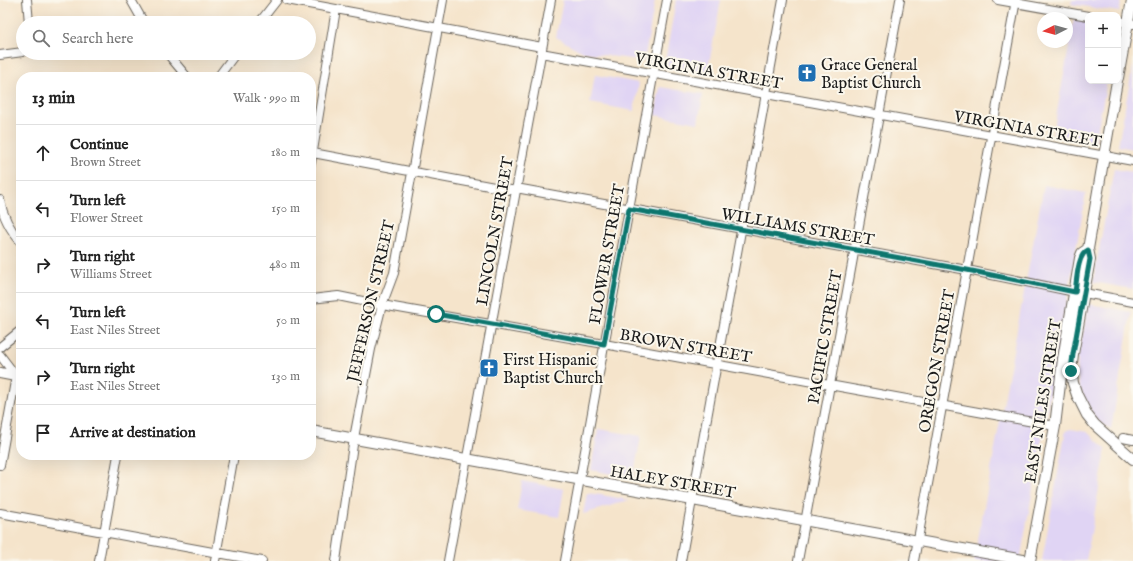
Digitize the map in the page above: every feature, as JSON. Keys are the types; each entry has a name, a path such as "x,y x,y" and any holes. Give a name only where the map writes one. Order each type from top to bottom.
{"main road":[{"path":"1121,57 1126,23 1132,0"},
{"name":"EAST NILES STREET","path":"1030,561 1055,426 1063,359 1090,259 1088,250 1116,84"},
{"name":"EAST NILES STREET","path":"1080,293 1071,364 1073,383 1087,416 1133,459"},
{"path":"0,373 16,377"},
{"name":"HALEY STREET","path":"316,431 1030,561"}],"street":[{"path":"27,0 28,16"},
{"path":"131,0 140,16"},
{"path":"264,16 277,0"},
{"name":"VIRGINIA STREET","path":"287,0 438,28 654,74 1133,161"},
{"name":"JEFFERSON STREET","path":"336,561 354,438 371,348 382,305 394,273 411,171 443,0"},
{"name":"LINCOLN STREET","path":"448,561 551,0"},
{"name":"FLOWER STREET","path":"565,561 667,0"},
{"path":"681,561 784,0"},
{"name":"PACIFIC STREET","path":"798,561 900,0"},
{"path":"998,0 1085,15"},
{"name":"OREGON STREET","path":"914,561 1015,2"},
{"path":"316,134 336,9"},
{"path":"0,55 16,53"},
{"path":"173,60 182,72"},
{"path":"222,72 231,60"},
{"name":"WILLIAMS STREET","path":"316,154 742,229 1133,302"},
{"path":"0,200 5,219 16,236"},
{"name":"BROWN STREET","path":"316,298 338,296 1055,426"},
{"path":"0,347 16,334"},
{"path":"0,355 16,375"},
{"path":"0,465 16,387"},
{"path":"1123,438 1133,440"},
{"path":"99,561 117,460"},
{"path":"216,557 233,460"},
{"path":"0,513 104,532 216,557 262,561"}],"shaded area":[{"path":"563,0 655,0 644,61 583,52 556,37"},
{"path":"676,0 721,0 707,74 664,67"},
{"path":"1072,0 1122,0 1119,12 1071,4"},
{"path":"1074,19 1085,21 1085,84 1106,84 1095,142 1053,134 1069,48 1073,48"},
{"path":"1133,65 1133,149 1118,146"},
{"path":"595,75 639,83 634,111 590,103"},
{"path":"660,87 703,94 698,123 655,115"},
{"path":"1114,169 1133,172 1133,289 1093,282"},
{"path":"1044,185 1086,193 1020,561 974,561"},
{"path":"1089,304 1131,312 1111,430 1095,419 1080,389 1077,374 1078,356"},
{"path":"598,429 641,436 633,478 591,470"},
{"path":"1071,429 1087,432 1106,449 1086,561 1042,561 1065,434 1067,430"},
{"path":"522,481 564,489 559,517 517,510"},
{"path":"587,493 601,495 629,500 583,514"}],"place":[{"name":"Grace General Baptist Church","path":"807,73"},
{"name":"First Hispanic Baptist Church","path":"489,368"}],"route":[{"path":"436,314 604,344 629,209 967,270 1075,292 1080,258 1082,253 1088,250 1090,259 1071,371"}]}
